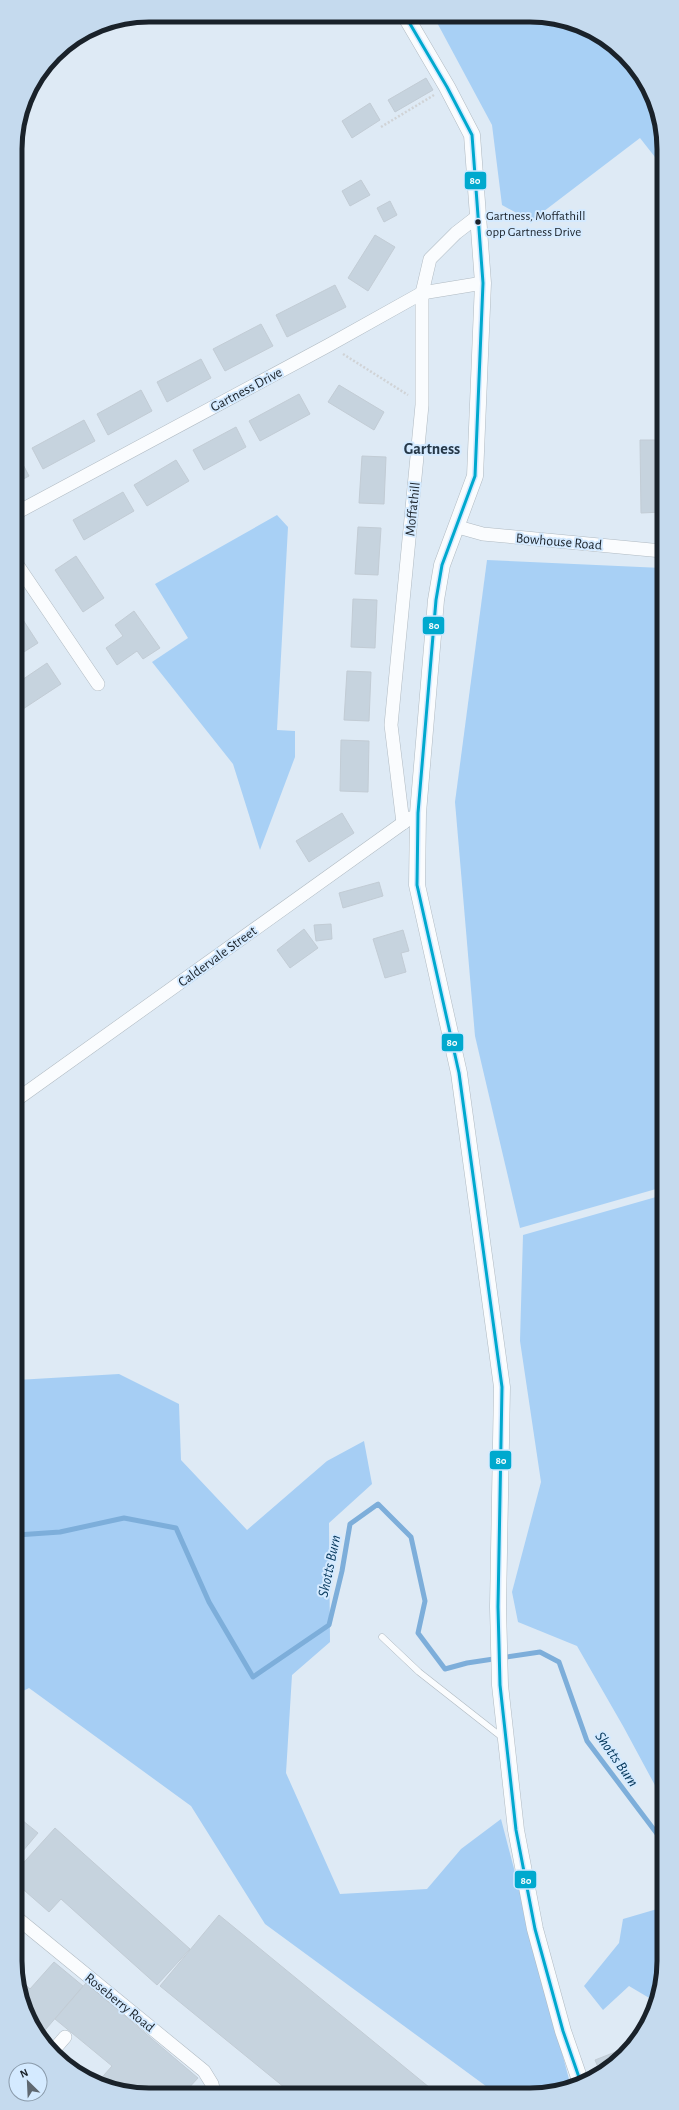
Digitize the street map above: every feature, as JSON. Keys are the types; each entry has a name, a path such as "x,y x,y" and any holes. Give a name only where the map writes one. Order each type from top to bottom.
{"street":[{"path":"409,22 447,87 472,135 483,284 475,476 458,526 442,566 436,600 418,813 417,885 459,1073 502,1388 498,1607 500,1685 516,1830 536,1929 563,2031 580,2077"},
{"name":"Moffathill","path":"403,823 391,725 422,405 422,293 430,259 456,233 478,216"},
{"name":"Gartness Drive","path":"22,510 329,345 422,293 483,284"},
{"name":"Bowhouse Road","path":"458,526 483,534 657,551"},
{"path":"22,571 98,684"},
{"name":"Caldervale Street","path":"22,1096 418,813"},
{"name":"Roseberry Road","path":"22,1921 204,2071 210,2088"},
{"path":"56,2047 65,2037"}],"lane":[{"path":"382,1637 419,1672 506,1740"}],"path":[{"path":"381,127 447,87"},
{"path":"329,345 422,405"}],"shaded area":[{"path":"437,22 538,22 555,24 586,35 601,43 620,59 631,72 644,93 655,124 657,160 640,138 531,221 502,205 492,125"},
{"path":"277,515 288,527 277,730 295,731 295,757 260,850 233,764 152,662 188,638 155,584"},
{"path":"487,560 657,568 657,1189 520,1228 475,1036 455,802"},
{"path":"657,1197 657,1789 577,1646 518,1622 512,1592 541,1482 520,1341 523,1235"},
{"path":"119,1374 179,1404 181,1460 247,1530 327,1461 364,1441 372,1484 329,1523 330,1642 292,1675 286,1773 340,1894 427,1889 461,1849 501,1819 570,2081 547,2087 489,2088 265,1924 191,1806 29,1688 22,1692 22,1380"},
{"path":"657,1909 657,1969 655,1986 651,1999 629,1986 603,2010 584,1986 619,1943 623,1919"}],"building":[{"path":"426,78 433,90 395,112 388,100"},
{"path":"370,103 380,120 352,138 342,121"},
{"path":"361,180 370,195 350,206 342,191"},
{"path":"390,201 397,215 384,222 377,208"},
{"path":"375,235 395,247 368,291 348,278"},
{"path":"335,285 346,307 287,337 276,315"},
{"path":"261,324 273,346 225,371 213,349"},
{"path":"201,359 211,378 167,402 157,382"},
{"path":"339,385 384,412 374,430 328,402"},
{"path":"141,390 152,411 108,435 97,414"},
{"path":"299,394 310,414 260,441 249,421"},
{"path":"84,420 95,441 43,469 32,448"},
{"path":"236,427 246,447 204,470 193,450"},
{"path":"640,440 657,440 657,512 641,513"},
{"path":"362,456 386,457 384,504 359,503"},
{"path":"176,460 189,481 147,506 134,485"},
{"path":"22,463 29,476 22,480"},
{"path":"123,492 134,511 84,540 73,520"},
{"path":"358,527 381,528 378,575 355,574"},
{"path":"76,556 104,598 83,612 55,570"},
{"path":"353,599 377,600 375,648 351,647"},
{"path":"134,611 160,648 143,659 137,651 117,665 106,648 123,636 115,625"},
{"path":"22,618 38,643 22,653"},
{"path":"47,663 61,684 23,709 22,680"},
{"path":"347,671 371,672 369,721 344,720"},
{"path":"341,740 369,741 368,792 340,791"},
{"path":"342,813 354,833 309,862 296,841"},
{"path":"379,882 383,896 343,908 339,893"},
{"path":"331,924 332,939 316,941 314,925"},
{"path":"304,929 318,948 290,968 277,950"},
{"path":"403,930 409,951 401,953 406,972 385,978 373,939"},
{"path":"22,1820 38,1833 22,1852"},
{"path":"55,1828 190,1949 157,1985 61,1899 49,1912 22,1888 22,1864"},
{"path":"219,1915 430,2088 285,2088 160,1986"},
{"path":"54,1962 83,1986 44,2032 32,2010 24,1983 30,1989"},
{"path":"86,1983 198,2078 189,2088 132,2087 124,2086 101,2078 112,2066 55,2019"},
{"path":"620,2050 599,2068 595,2060"}],"waterway":[{"name":"Shotts Burn","path":"22,1535 60,1532 124,1518 176,1528 209,1602 253,1677 329,1625 342,1571 350,1524 378,1504 411,1537 425,1601 418,1633 445,1669 467,1663 540,1652 559,1662 587,1741 657,1834"}],"transit line":[{"name":"80","path":"409,22 447,87 472,135 483,283 475,476 442,565 436,600 418,813 417,885 459,1073 502,1387 498,1607 500,1685 516,1830 535,1929 563,2031 579,2078"}],"place":[{"name":"Gartness, Moffathill opp Gartness Drive","path":"478,222"}],"district":[{"name":"Gartness","path":"432,448"}]}
